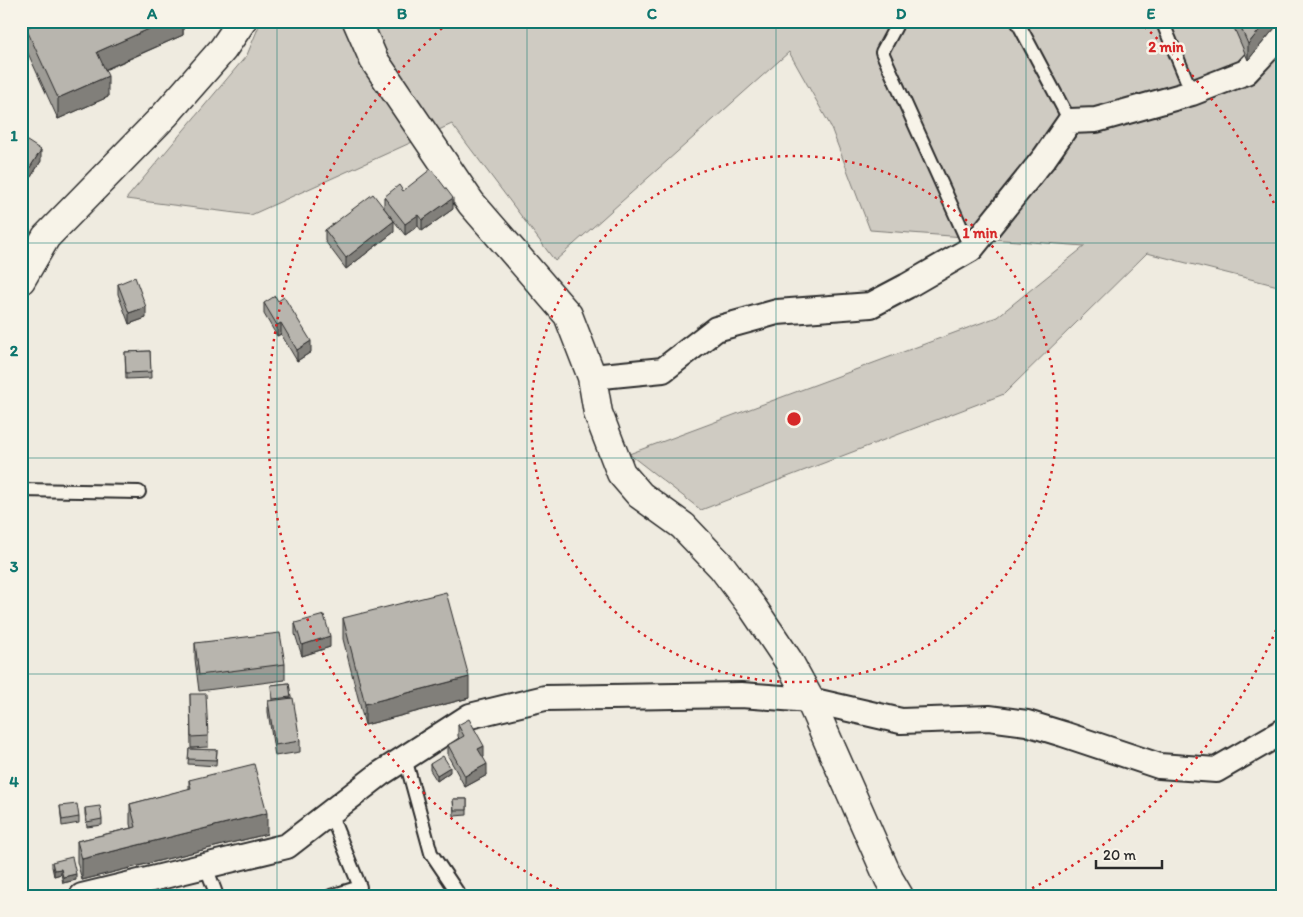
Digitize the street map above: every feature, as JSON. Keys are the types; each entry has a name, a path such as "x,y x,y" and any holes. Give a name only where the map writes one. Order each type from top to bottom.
{"street":[{"path":"21,280 46,237 165,115 223,49 242,21"},
{"path":"357,21 374,60 471,203 568,315 592,377 598,413 621,473 640,495 683,526 722,567 753,608 783,653 810,700 885,870 899,896"},
{"path":"592,377 663,370 716,329 776,312 871,305 971,249 1045,157 1070,121 1096,120 1192,93 1246,72 1282,34"},
{"path":"82,896 287,846 380,774 470,716 545,698 741,695 810,700 901,721 989,718 1027,724 1159,766 1216,770 1282,732"}],"lane":[{"path":"1016,21 1070,121"},
{"path":"1162,21 1192,93"},
{"path":"899,23 882,52 971,249"},
{"path":"21,490 139,492"},
{"path":"405,758 431,853 460,896"},
{"path":"330,813 360,887 331,896"},
{"path":"206,867 218,896"}],"shaded area":[{"path":"261,21 1282,21 1282,287 1147,253 1004,394 701,510 629,454 997,317 1085,246 870,230 830,125 789,52 555,261 452,124 251,215 126,199 247,55"}],"building":[{"path":"42,21 167,21 97,52 108,76 58,98 26,28"},
{"path":"1238,21 1267,21 1248,44"},
{"path":"21,137 41,150 29,169 21,164"},
{"path":"431,169 453,198 422,220 418,215 405,224 384,197 399,185 403,191"},
{"path":"373,194 394,221 346,258 325,230"},
{"path":"135,277 146,307 129,313 118,284"},
{"path":"275,296 278,301 284,297 311,341 297,350 281,323 277,325 264,303"},
{"path":"150,351 151,372 126,373 125,352"},
{"path":"446,592 469,677 365,704 343,618"},
{"path":"324,615 330,636 302,645 295,623"},
{"path":"280,633 285,664 199,675 195,643"},
{"path":"289,683 291,697 273,699 271,685"},
{"path":"190,694 206,694 208,736 191,737"},
{"path":"293,698 300,741 275,745 268,701"},
{"path":"469,719 484,746 478,749 487,764 465,776 448,745 464,736 458,725"},
{"path":"189,749 217,750 216,760 188,759"},
{"path":"443,756 450,767 437,775 430,764"},
{"path":"254,764 267,813 82,859 77,841 136,827 130,804 191,788 189,780"},
{"path":"453,799 467,799 467,810 454,810"},
{"path":"77,804 79,817 62,820 60,806"},
{"path":"100,806 102,819 87,822 85,808"},
{"path":"72,857 76,874 63,877 61,869 54,870 52,862"}]}
